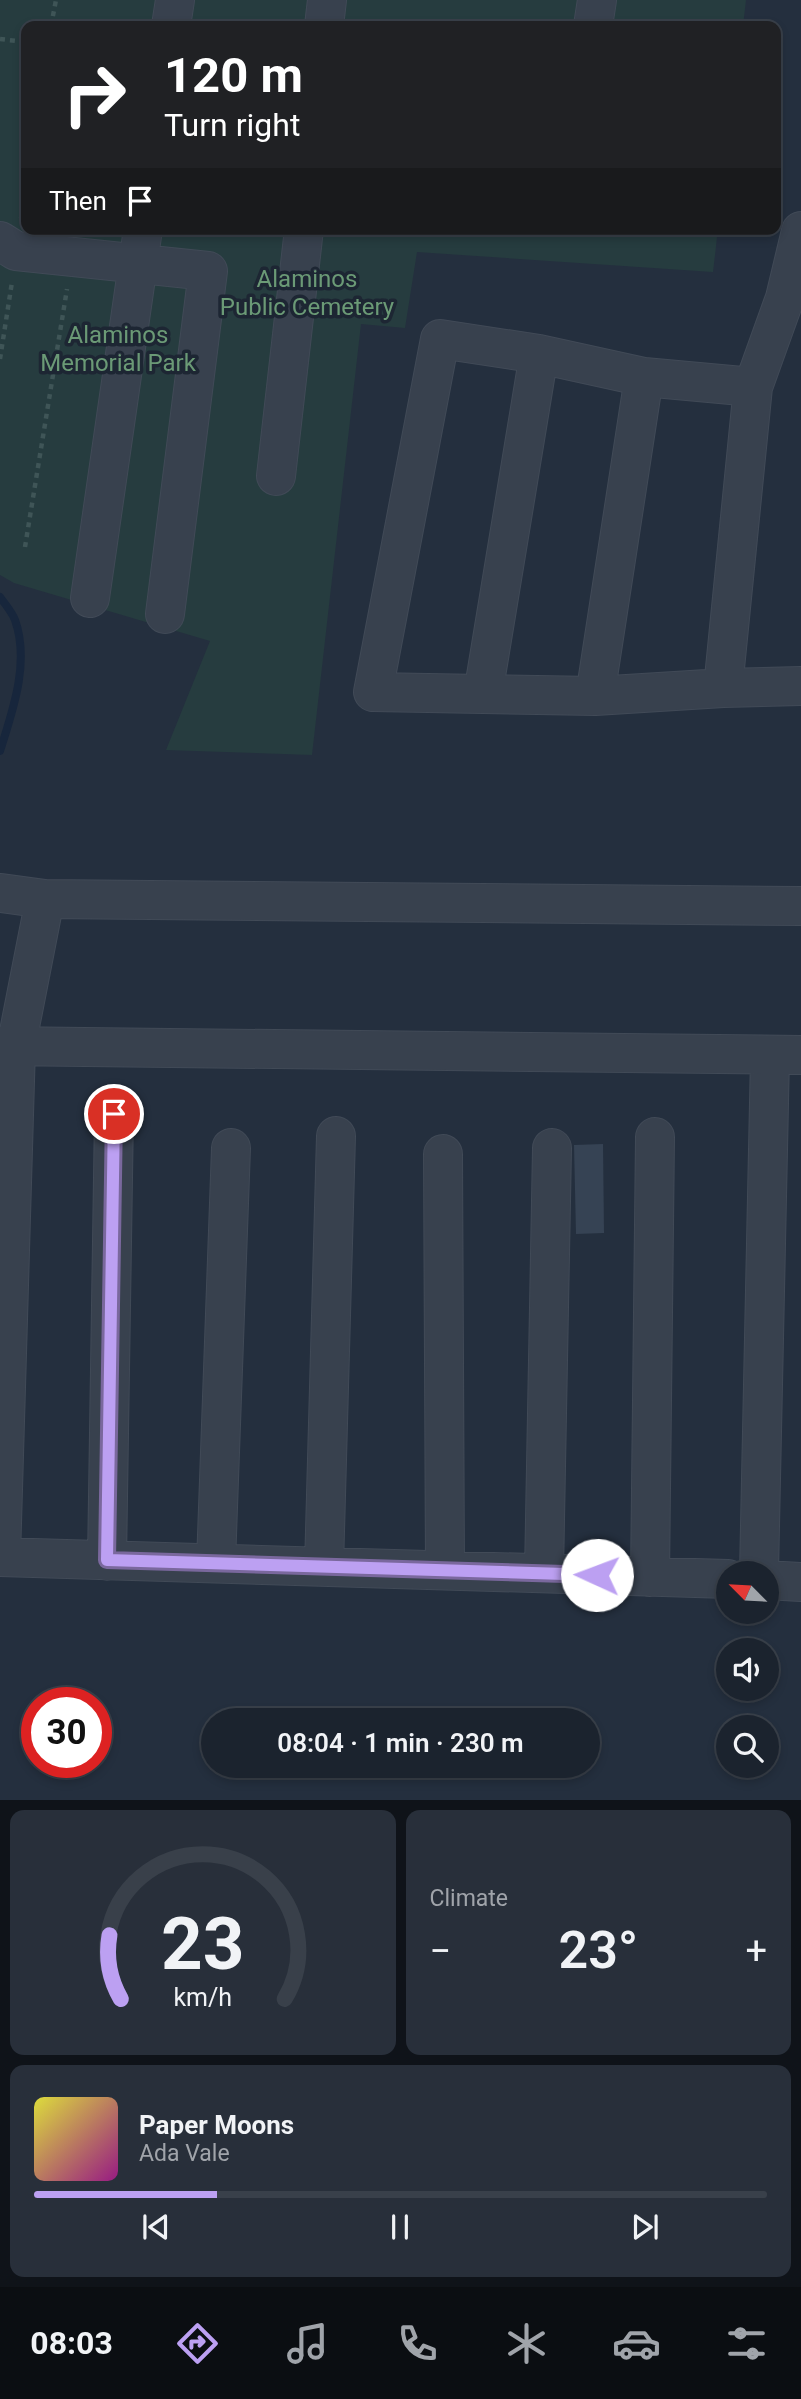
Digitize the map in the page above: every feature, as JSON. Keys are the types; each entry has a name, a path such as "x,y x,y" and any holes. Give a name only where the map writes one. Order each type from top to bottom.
{"street":[{"path":"173,21 175,0"},
{"path":"325,21 327,0"},
{"path":"594,21 597,0"},
{"path":"723,688 753,387 785,298 801,232"},
{"path":"276,476 303,235"},
{"path":"0,241 16,251 72,258 141,246 208,271 165,614"},
{"path":"90,598 141,246"},
{"path":"753,387 644,377 539,354 440,339 373,692 595,696 801,686"},
{"path":"483,694 539,354"},
{"path":"595,696 644,377"},
{"path":"2,893 45,899 801,906"},
{"path":"45,899 8,1046 1,1557 716,1579"},
{"path":"8,1046 786,1056 760,1561"},
{"path":"107,1560 114,1114"},
{"path":"324,1567 336,1136"},
{"path":"650,1577 654,1137"},
{"path":"216,1563 231,1148"},
{"path":"544,1573 552,1148"},
{"path":"443,1154 445,1570"},
{"path":"779,1581 801,1582"}],"path":[{"path":"52,21 56,0"},
{"path":"0,38 21,41"},
{"path":"25,547 72,258"}],"green space":[{"path":"0,0 746,0 744,21 21,21 21,235 717,235 713,272 417,252 405,328 361,324 312,755 166,750 210,641 14,583 0,575"}],"building":[{"path":"603,1144 604,1233 576,1234 574,1145"}],"waterway":[{"path":"0,597 15,620 21,652 18,686 0,751"}],"route":[{"path":"114,1114 107,1560 597,1575"}],"park label":[{"name":"Alaminos Public Cemetery","path":"307,293"},
{"name":"Alaminos Memorial Park","path":"118,349"}]}
